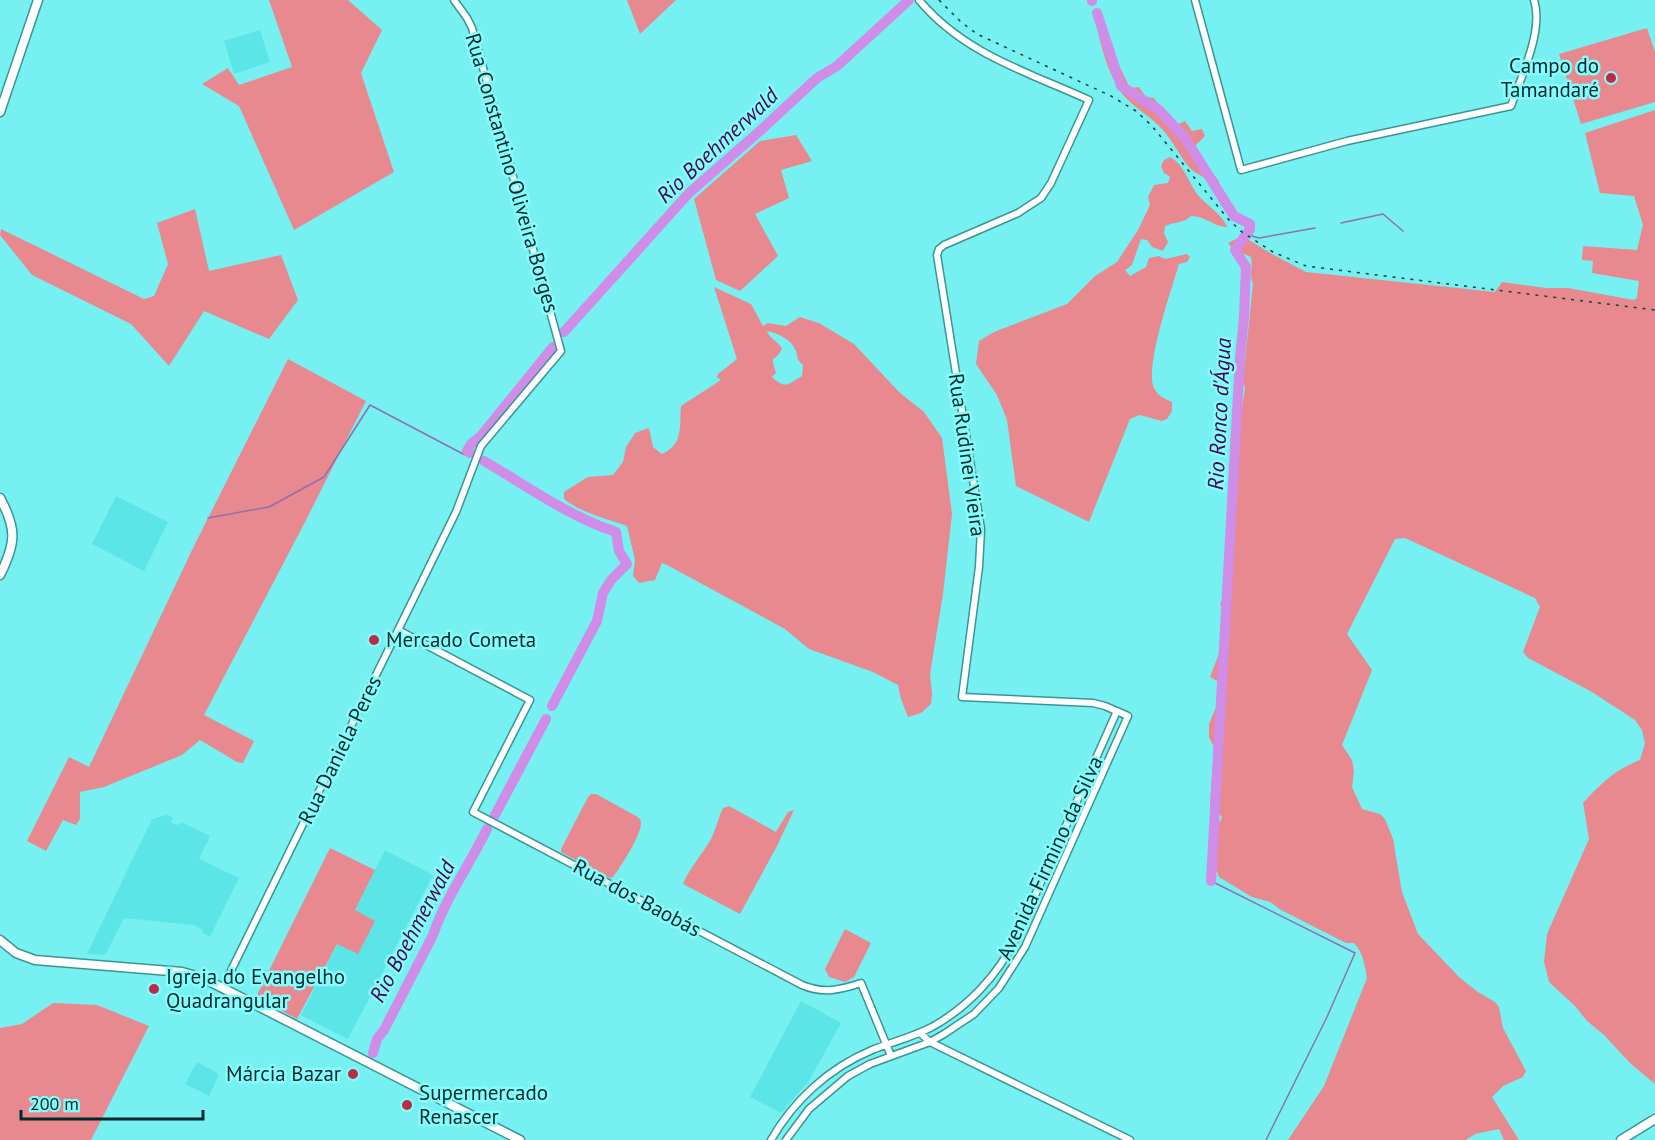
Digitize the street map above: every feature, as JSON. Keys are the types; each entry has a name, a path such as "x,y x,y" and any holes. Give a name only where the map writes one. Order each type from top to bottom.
{"main road":[{"path":"0,112 38,0"},
{"path":"0,498 10,518 13,541 9,558 0,575"},
{"path":"0,940 16,954 35,960 182,972 203,978 520,1140"},
{"path":"1621,1140 1655,1119"}],"street":[{"name":"Rua Constantino Oliveira Borges","path":"453,0 472,28 561,351"},
{"name":"Rua Rudinei Vieira","path":"919,0 950,31 975,48 1089,100 1051,183 1041,198 1018,213 944,245 939,249 936,261 981,529 979,567 962,697 1093,703 1117,711"},
{"path":"1195,0 1241,170 1347,141 1511,106 1536,30 1538,15 1534,0"},
{"name":"Rua Daniela Peres","path":"223,987 456,512 481,446 561,351"},
{"name":"Rua dos Baobás","path":"398,630 530,700 472,812 802,985 830,991 861,983 887,1045"},
{"name":"Avenida Firmino da Silva","path":"771,1140 797,1104 818,1082 858,1056 920,1033 942,1021 967,1003 997,970 1013,944 1117,711 1128,716 1025,947 1009,975 974,1014 930,1042 859,1070 828,1091 809,1108 786,1140"},
{"path":"1050,862 1061,867"},
{"path":"920,1033 930,1042 1130,1140"},
{"path":"887,1045 891,1056"}],"shaded area":[{"path":"269,0 348,0 382,30 361,73 394,172 294,230 239,106 202,84 228,68 239,85 292,67"},
{"path":"627,0 676,0 640,34"},
{"path":"1095,18 1101,19 1112,51 1130,88 1139,87 1146,97 1154,98 1176,125 1185,121 1192,131 1202,129 1205,136 1195,146 1199,156 1204,159 1206,166 1219,181 1218,185 1210,184 1192,170 1162,129 1131,103 1121,91 1106,61"},
{"name":"Campo do Tamandaré","path":"1647,28 1655,52 1655,102 1581,124 1559,54"},
{"path":"260,30 270,62 234,74 224,41"},
{"path":"1655,110 1655,1084 1630,1063 1549,982 1544,962 1547,934 1589,839 1583,803 1609,778 1640,760 1645,743 1642,730 1635,720 1592,692 1528,658 1523,652 1540,607 1535,598 1405,538 1395,539 1347,634 1372,670 1342,745 1352,760 1354,771 1352,787 1362,809 1380,814 1385,819 1393,839 1402,892 1418,934 1460,978 1499,1007 1503,1028 1526,1071 1523,1077 1503,1086 1492,1097 1519,1140 1504,1140 1499,1129 1475,1134 1466,1140 1288,1140 1324,1086 1367,978 1362,955 1354,943 1346,943 1281,910 1270,902 1252,897 1219,877 1208,848 1222,817 1210,804 1214,747 1209,737 1209,724 1217,705 1221,683 1210,677 1224,641 1221,629 1227,617 1220,604 1225,594 1227,539 1231,529 1229,496 1235,485 1237,438 1245,389 1243,380 1253,284 1251,257 1233,249 1228,243 1242,236 1306,272 1495,292 1502,282 1546,288 1568,288 1634,300 1637,298 1639,281 1592,273 1593,261 1582,260 1583,246 1637,250 1643,225 1634,196 1600,193 1585,133"},
{"path":"796,135 812,161 781,170 789,198 755,214 778,256 740,291 716,280 694,199 760,141"},
{"path":"1170,157 1179,164 1198,195 1222,218 1227,227 1191,216 1165,226 1164,233 1168,242 1163,251 1152,247 1147,240 1141,239 1132,265 1125,270 1130,276 1146,267 1149,258 1159,256 1165,259 1187,254 1190,257 1187,262 1179,264 1160,328 1153,364 1154,388 1160,395 1172,402 1172,411 1167,419 1162,421 1140,415 1130,419 1089,522 1016,486 1007,420 997,395 976,364 979,341 994,332 1067,304 1095,276 1117,262 1138,230 1150,205 1148,197 1154,185 1168,183 1170,177 1164,173 1161,166 1164,160"},
{"path":"195,209 209,271 281,255 298,300 269,339 204,311 169,366 131,324 32,275 0,235 1,229 144,299 154,296 168,264 157,223"},
{"path":"714,287 751,304 763,326 768,323 786,326 800,317 819,323 854,344 900,393 924,412 942,438 952,514 943,594 930,674 931,704 921,713 908,717 898,685 873,672 809,649 785,629 667,565 662,563 655,580 639,583 633,576 635,560 627,526 586,512 564,499 564,492 588,477 613,475 623,462 626,447 635,433 649,428 653,447 662,454 669,450 679,434 681,406 721,380 717,377 718,374 737,359","holes":["767,331 780,335 791,344 803,365 802,376 784,385 772,377 776,373 773,359 782,349"]},
{"path":"288,359 366,401 204,715 254,741 243,763 237,762 200,740 182,755 104,787 80,792 80,819 76,825 63,820 46,851 27,841 69,757 89,767 193,548"},
{"path":"116,496 168,522 144,571 92,544"},
{"path":"591,794 596,794 641,821 640,830 633,844 612,878 561,852"},
{"path":"729,806 776,832 788,812 794,810 740,914 683,884 711,839 723,808"},
{"path":"167,815 173,817 171,822 174,824 178,825 181,822 210,836 199,859 239,878 210,937 194,925 124,918 105,955 87,954 152,819"},
{"path":"330,848 375,870 355,910 375,921 358,954 337,944 297,1019 256,997"},
{"path":"385,850 433,875 348,1039 301,1015"},
{"path":"845,929 871,943 854,977 845,982 829,977 825,969"},
{"path":"801,1001 841,1023 809,1081 781,1113 750,1097"},
{"path":"53,1003 97,1005 149,1026 91,1140 0,1140 0,1028 22,1024"},
{"path":"197,1062 219,1074 209,1096 185,1084"}],"waterway":[{"name":"Rio Boehmerwald","path":"564,332 689,193 817,78 837,66 909,0"},
{"name":"Rio Ronco d'Água","path":"1097,13 1121,86 1159,110 1185,138 1234,216 1250,224 1250,229 1235,250 1246,267 1211,881"},
{"path":"1341,223 1383,214 1403,231"},
{"path":"1250,229 1252,236 1259,238 1315,228"},
{"name":"Rio Boehmerwald","path":"470,453 467,451 471,444 481,436 553,347"},
{"path":"208,518 269,507 324,477 370,405 465,455 467,451"},
{"name":"Rio Boehmerwald","path":"484,461 564,509 616,532 619,551 627,564 611,580 603,593 597,621 552,706"},
{"name":"Rio Boehmerwald","path":"495,815 546,719"},
{"name":"Rio Boehmerwald","path":"373,1053 377,1039 384,1030 433,935 451,894 487,829"},
{"path":"1211,881 1355,953 1327,1017 1266,1140"}],"railway":[{"path":"939,0 977,34 1111,96 1136,111 1152,126 1229,220 1242,232 1273,252 1306,266 1655,310"}],"place":[{"name":"Campo do Tamandaré","path":"1611,78"},
{"name":"Mercado Cometa","path":"374,640"},
{"name":"Igreja do Evangelho Quadrangular","path":"154,989"},
{"name":"Márcia Bazar","path":"353,1074"},
{"name":"Supermercado Renascer","path":"407,1105"}]}
